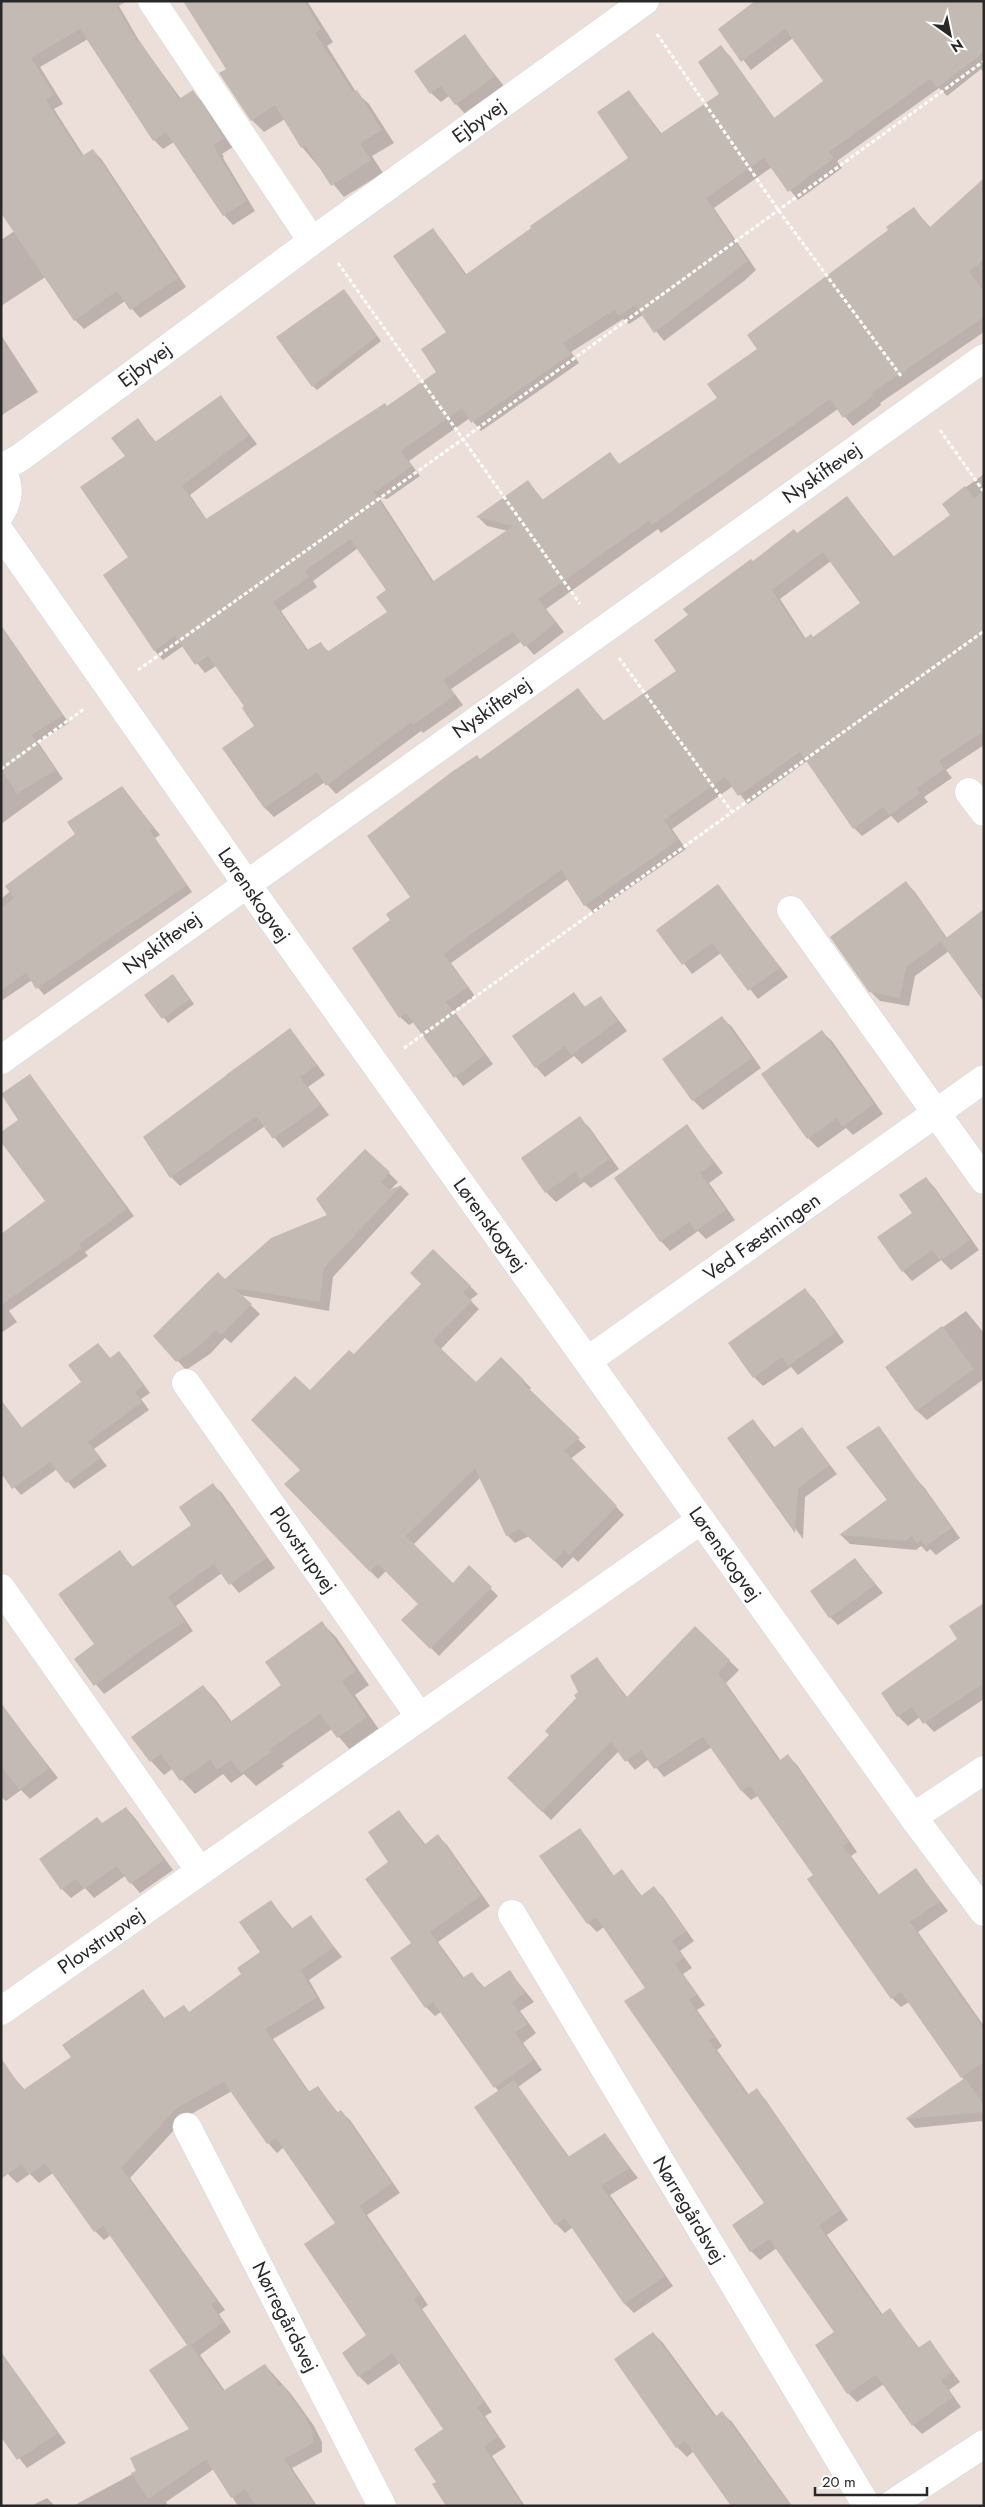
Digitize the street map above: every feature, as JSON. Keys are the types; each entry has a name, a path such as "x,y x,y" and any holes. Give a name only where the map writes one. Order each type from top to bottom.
{"street":[{"path":"152,1 316,238"},
{"name":"Ejbyvej","path":"1,469 21,457 626,7"},
{"name":"Nyskiftevej","path":"1,1060 246,883 984,358"},
{"path":"1,469 7,479 8,490 7,502 1,513"},
{"name":"Lørenskogvej","path":"1,533 377,1068 913,1818 984,1912"},
{"path":"791,910 984,1180"},
{"name":"Ved Fæstningen","path":"587,1361 984,1079"},
{"name":"Plovstrupvej","path":"186,1383 420,1717"},
{"name":"Plovstrupvej","path":"1,2011 701,1520"},
{"path":"1,1588 200,1871"},
{"path":"913,1818 984,1770"},
{"name":"Nørregårdsvej","path":"512,1914 867,2506"},
{"name":"Nørregårdsvej","path":"187,2127 382,2506"},
{"path":"889,2506 984,2444"}],"path":[{"path":"626,7 921,403 984,492"},
{"path":"1,769 463,439 984,61"},
{"path":"316,238 732,812"},
{"path":"377,1068 984,630"}],"building":[{"path":"1,1 127,1 117,7 137,41 139,40 179,99 193,90 224,138 214,145 215,149 247,201 223,216 166,132 153,141 80,29 31,58 54,94 46,100 82,156 93,149 178,278 130,310 117,291 74,321 1,213"},
{"path":"183,1 304,1 321,29 315,33 353,92 357,90 382,130 360,143 371,160 331,186 305,145 301,148 275,105 251,121 219,73 226,69"},
{"path":"755,1 984,1 984,52 937,88 930,79 829,152 834,158 788,192 764,158 706,198 748,261 654,333 635,305 619,316 614,310 563,343 571,354 471,423 462,408 401,451 412,466 377,491 372,489 432,582 513,526 476,517 528,480 542,500 610,452 619,464 717,398 707,384 757,349 747,335 888,230 886,227 914,207 929,228 984,178 984,260 969,271 984,292 984,317 872,393 873,396 843,418 830,399 652,525 649,521 538,599 556,622 536,639 524,647 513,632 443,680 455,695 413,725 411,722 326,786 317,772 264,808 222,748 254,726 242,708 244,706 208,656 195,665 175,636 154,651 103,575 128,557 80,487 125,456 111,438 138,418 155,442 221,395 249,435 182,486 206,519 385,403 387,406 436,372 421,349 446,332 393,256 433,228 465,275 531,228 530,226 628,158 597,112 629,90 660,134 719,94 698,62 721,45 774,118 823,81 785,29 741,62 718,29","holes":["350,539 386,590 376,597 387,612 327,652 321,642 307,650 273,602 309,577 305,571"]},
{"path":"465,34 495,76 455,105 441,86 430,94 414,71"},
{"path":"344,289 377,336 312,387 276,337"},
{"path":"965,486 974,498 984,491 984,731 939,761 944,769 917,788 920,793 889,815 883,807 853,829 800,752 738,796 725,777 664,820 678,840 584,906 561,870 444,954 468,987 446,1002 485,1055 454,1078 406,1013 399,1018 352,948 390,920 386,914 410,897 367,836 453,771 477,755 480,759 578,688 603,721 676,671 654,640 688,615 683,609 751,559 753,561 794,529 797,533 847,496 893,557 950,515 942,504","holes":["823,552 860,603 813,637 811,634 804,639 772,590"]},
{"path":"1,625 63,715 32,735 56,770 17,794 1,768"},
{"path":"122,786 154,828 150,831 187,885 36,989 26,973 1,991 1,908 14,898 5,886 75,834 67,822"},
{"path":"906,881 946,938 906,967 900,998 869,992 830,937"},
{"path":"718,884 780,968 748,991 712,943 682,965 656,930"},
{"path":"984,909 984,1002 941,942"},
{"path":"173,974 190,999 162,1019 144,995"},
{"path":"574,992 584,1007 601,996 618,1021 571,1055 565,1046 535,1068 512,1036"},
{"path":"722,1016 752,1058 692,1101 662,1059"},
{"path":"290,1028 317,1065 300,1077 320,1105 273,1139 256,1116 170,1178 143,1137"},
{"path":"822,1030 874,1104 842,1127 837,1118 807,1139 761,1074"},
{"path":"30,1074 127,1209 79,1244 82,1248 1,1305 1,1234 45,1201 1,1142 1,1132 18,1120 1,1094"},
{"path":"580,1116 610,1159 580,1180 575,1172 545,1193 521,1158"},
{"path":"687,1124 714,1163 700,1173 726,1210 696,1231 689,1222 660,1242 614,1178"},
{"path":"365,1149 390,1172 381,1182 389,1190 402,1185 324,1268 320,1302 234,1288 252,1304 221,1335 216,1330 201,1345 176,1362 153,1336 218,1272 225,1279 271,1238 327,1215 316,1199"},
{"path":"926,1177 970,1240 940,1261 932,1250 902,1272 877,1237 912,1213 899,1195"},
{"path":"433,1249 471,1286 463,1292 472,1301 433,1341 476,1382 501,1357 524,1380 522,1382 580,1438 564,1450 617,1506 569,1555 565,1550 554,1561 520,1529 506,1536 475,1468 406,1536 453,1583 469,1565 492,1587 430,1649 401,1620 418,1604 378,1564 370,1572 284,1484 300,1470 251,1420 295,1376 310,1390 349,1350 354,1354 421,1284 410,1273"},
{"path":"805,1288 836,1332 788,1366 782,1357 753,1378 728,1343"},
{"path":"942,1326 974,1369 916,1411 885,1367"},
{"path":"98,1343 110,1358 119,1351 144,1385 135,1392 142,1402 88,1442 101,1458 66,1483 50,1462 12,1489 1,1473 1,1401 21,1428 81,1382 68,1365"},
{"path":"753,1419 773,1448 802,1427 830,1465 798,1488 795,1533 727,1438"},
{"path":"879,1426 952,1528 926,1546 921,1540 916,1543 912,1536 906,1541 839,1535 887,1500 846,1447"},
{"path":"213,1483 267,1558 229,1585 214,1564 168,1597 185,1622 147,1646 94,1686 74,1659 94,1644 58,1594 120,1550 132,1567 191,1525 179,1507"},
{"path":"855,1558 875,1585 829,1618 810,1591"},
{"path":"984,1603 984,1683 923,1724 912,1707 897,1717 881,1693 957,1639 949,1626"},
{"path":"322,1621 356,1671 342,1681 367,1717 337,1738 320,1714 269,1750 271,1752 241,1773 231,1760 217,1770 210,1760 180,1781 161,1754 150,1762 131,1737 203,1685 230,1722 281,1685 265,1662"},
{"path":"695,1626 730,1660 718,1673 779,1761 788,1754 849,1842 843,1846 878,1895 916,1868 940,1902 910,1922 984,2029 984,2062 961,2078 901,1992 891,1999 807,1879 813,1875 750,1786 741,1791 703,1737 654,1769 641,1750 625,1762 611,1742 542,1812 507,1778 549,1735 545,1731 576,1698 574,1695 578,1692 570,1676 597,1657 626,1698"},
{"path":"1,1703 49,1768 19,1790 1,1766"},
{"path":"126,1807 164,1860 130,1884 117,1866 84,1889 76,1879 61,1890 39,1859 97,1817 102,1823"},
{"path":"399,1810 424,1845 438,1834 481,1896 430,1932 462,1978 472,1972 483,1988 510,1970 525,1993 512,2002 528,2024 515,2033 534,2060 494,2088 433,2002 425,2008 390,1958 411,1943 365,1879 388,1862 368,1832"},
{"path":"580,1828 613,1876 622,1869 641,1896 654,1886 686,1931 672,1941 684,1958 675,1964 697,1995 689,2000 714,2037 709,2040 747,2095 757,2088 840,2210 819,2226 881,2315 890,2308 918,2348 930,2340 952,2372 941,2380 953,2397 912,2426 876,2375 847,2394 815,2345 834,2332 769,2239 750,2252 732,2225 764,2203 624,2001 645,1988 596,1917 587,1924 539,1856"},
{"path":"271,1900 291,1929 311,1915 334,1947 301,1970 317,1998 265,2029 308,2092 318,2086 337,2113 341,2110 392,2183 359,2206 420,2295 414,2299 484,2402 477,2407 498,2437 484,2447 523,2506 446,2506 432,2484 436,2482 414,2449 443,2429 392,2353 358,2377 342,2353 366,2335 304,2244 335,2223 276,2138 267,2144 224,2082 177,2108 121,2168 217,2300 211,2304 223,2322 191,2345 223,2391 265,2364 279,2386 282,2384 305,2416 313,2432 313,2443 284,2459 316,2506 256,2506 245,2489 231,2498 206,2459 148,2499 131,2473 136,2471 130,2458 189,2429 149,2370 187,2345 103,2226 94,2232 45,2163 29,2175 22,2164 1,2179 1,2058 23,2090 71,2057 62,2045 143,1989 164,2018 184,2005 189,2012 241,1974 237,1968 260,1952 239,1922"},
{"path":"965,2078 984,2105 984,2112 905,2119"},
{"path":"514,2080 568,2157 605,2133 630,2168 601,2186 665,2276 624,2304 565,2218 555,2225 474,2107"},
{"path":"653,2332 715,2417 722,2411 791,2506 731,2506 685,2441 676,2448 614,2359"},
{"path":"1,2353 58,2433 17,2460 1,2437"}]}
